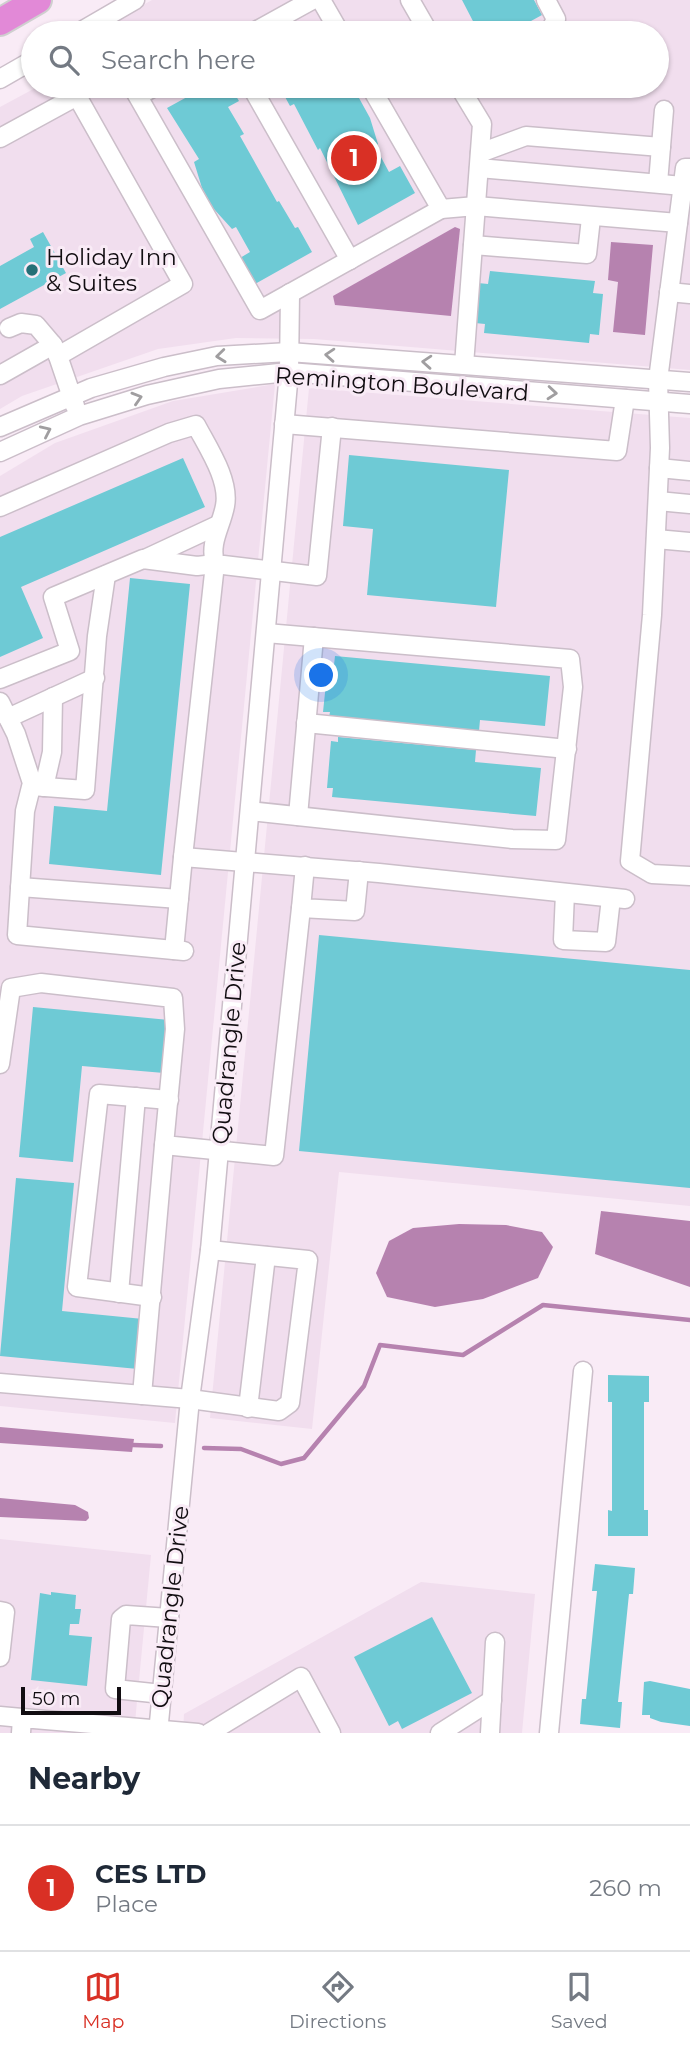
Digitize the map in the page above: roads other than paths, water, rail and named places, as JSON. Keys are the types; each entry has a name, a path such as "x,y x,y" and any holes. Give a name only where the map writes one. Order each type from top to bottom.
{"highway":[{"path":"0,22 38,0"}],"street":[{"path":"108,21 135,0"},
{"path":"274,21 312,0"},
{"path":"321,0 333,21"},
{"path":"410,0 422,21"},
{"path":"546,0 555,21"},
{"path":"0,79 21,67"},
{"path":"0,138 72,98"},
{"path":"0,374 55,350 183,284 77,98"},
{"path":"139,98 260,310 441,209 476,206 591,218 678,223"},
{"path":"258,98 350,260"},
{"path":"377,98 441,209"},
{"path":"464,365 482,124 468,98"},
{"path":"658,183 664,110"},
{"path":"479,160 526,136 661,147"},
{"path":"479,160 683,186"},
{"path":"690,168 685,168 658,380 659,468 656,539 630,861 652,874 690,876"},
{"path":"473,245 587,254 591,218"},
{"path":"669,292 690,294"},
{"name":"Quadrangle Drive","path":"158,1731 190,1399 210,1250 289,373 290,293"},
{"path":"9,328 21,323 36,325 55,350 79,416"},
{"name":"Remington Boulevard","path":"0,426 71,395 164,367 217,356 289,352 690,382"},
{"name":"Remington Boulevard","path":"0,452 79,416 147,395 219,379 289,373 690,404"},
{"path":"284,424 617,451 625,399"},
{"path":"0,507 169,433 196,425 223,482 225,505 211,550 215,564 179,899 180,951 16,935 25,811 52,752 53,697"},
{"path":"144,559 317,576 332,427"},
{"path":"659,468 690,471"},
{"path":"658,501 690,504"},
{"path":"70,651 53,597 218,525"},
{"path":"656,539 690,542"},
{"path":"38,786 85,790 106,575"},
{"path":"250,811 512,839 556,839 573,687 570,659 266,633"},
{"path":"298,816 314,637"},
{"path":"0,679 70,651 96,657"},
{"path":"8,718 94,678"},
{"path":"0,702 38,786"},
{"path":"306,723 566,749"},
{"path":"183,857 359,871 618,898 606,942 563,940 565,893"},
{"path":"164,1145 274,1156 305,866"},
{"path":"301,908 355,911 359,871"},
{"path":"20,887 179,899"},
{"path":"0,1064 11,988 41,983 173,998 175,1029 142,1395"},
{"path":"152,1297 77,1287 99,1094 169,1100"},
{"path":"119,1293 136,1097"},
{"path":"0,1383 190,1399 279,1411 290,1403 298,1357 308,1260 210,1250"},
{"path":"248,1408 266,1256"},
{"path":"549,1733 583,1371"},
{"path":"0,1611 5,1612 0,1657"},
{"path":"162,1694 115,1689 121,1619 126,1615 169,1618"},
{"path":"490,1733 495,1643"},
{"path":"209,1733 301,1677 331,1733"},
{"path":"440,1733 459,1728 492,1700"},
{"path":"0,1716 22,1725 198,1733"}],"waterway":[{"path":"204,1448 241,1449 281,1464 304,1458 364,1386 380,1345 463,1355 543,1305 690,1320"},
{"path":"133,1445 161,1446"}],"place":[{"name":"CES LTD","path":"354,158"},
{"name":"Holiday Inn & Suites","path":"32,270"}]}
